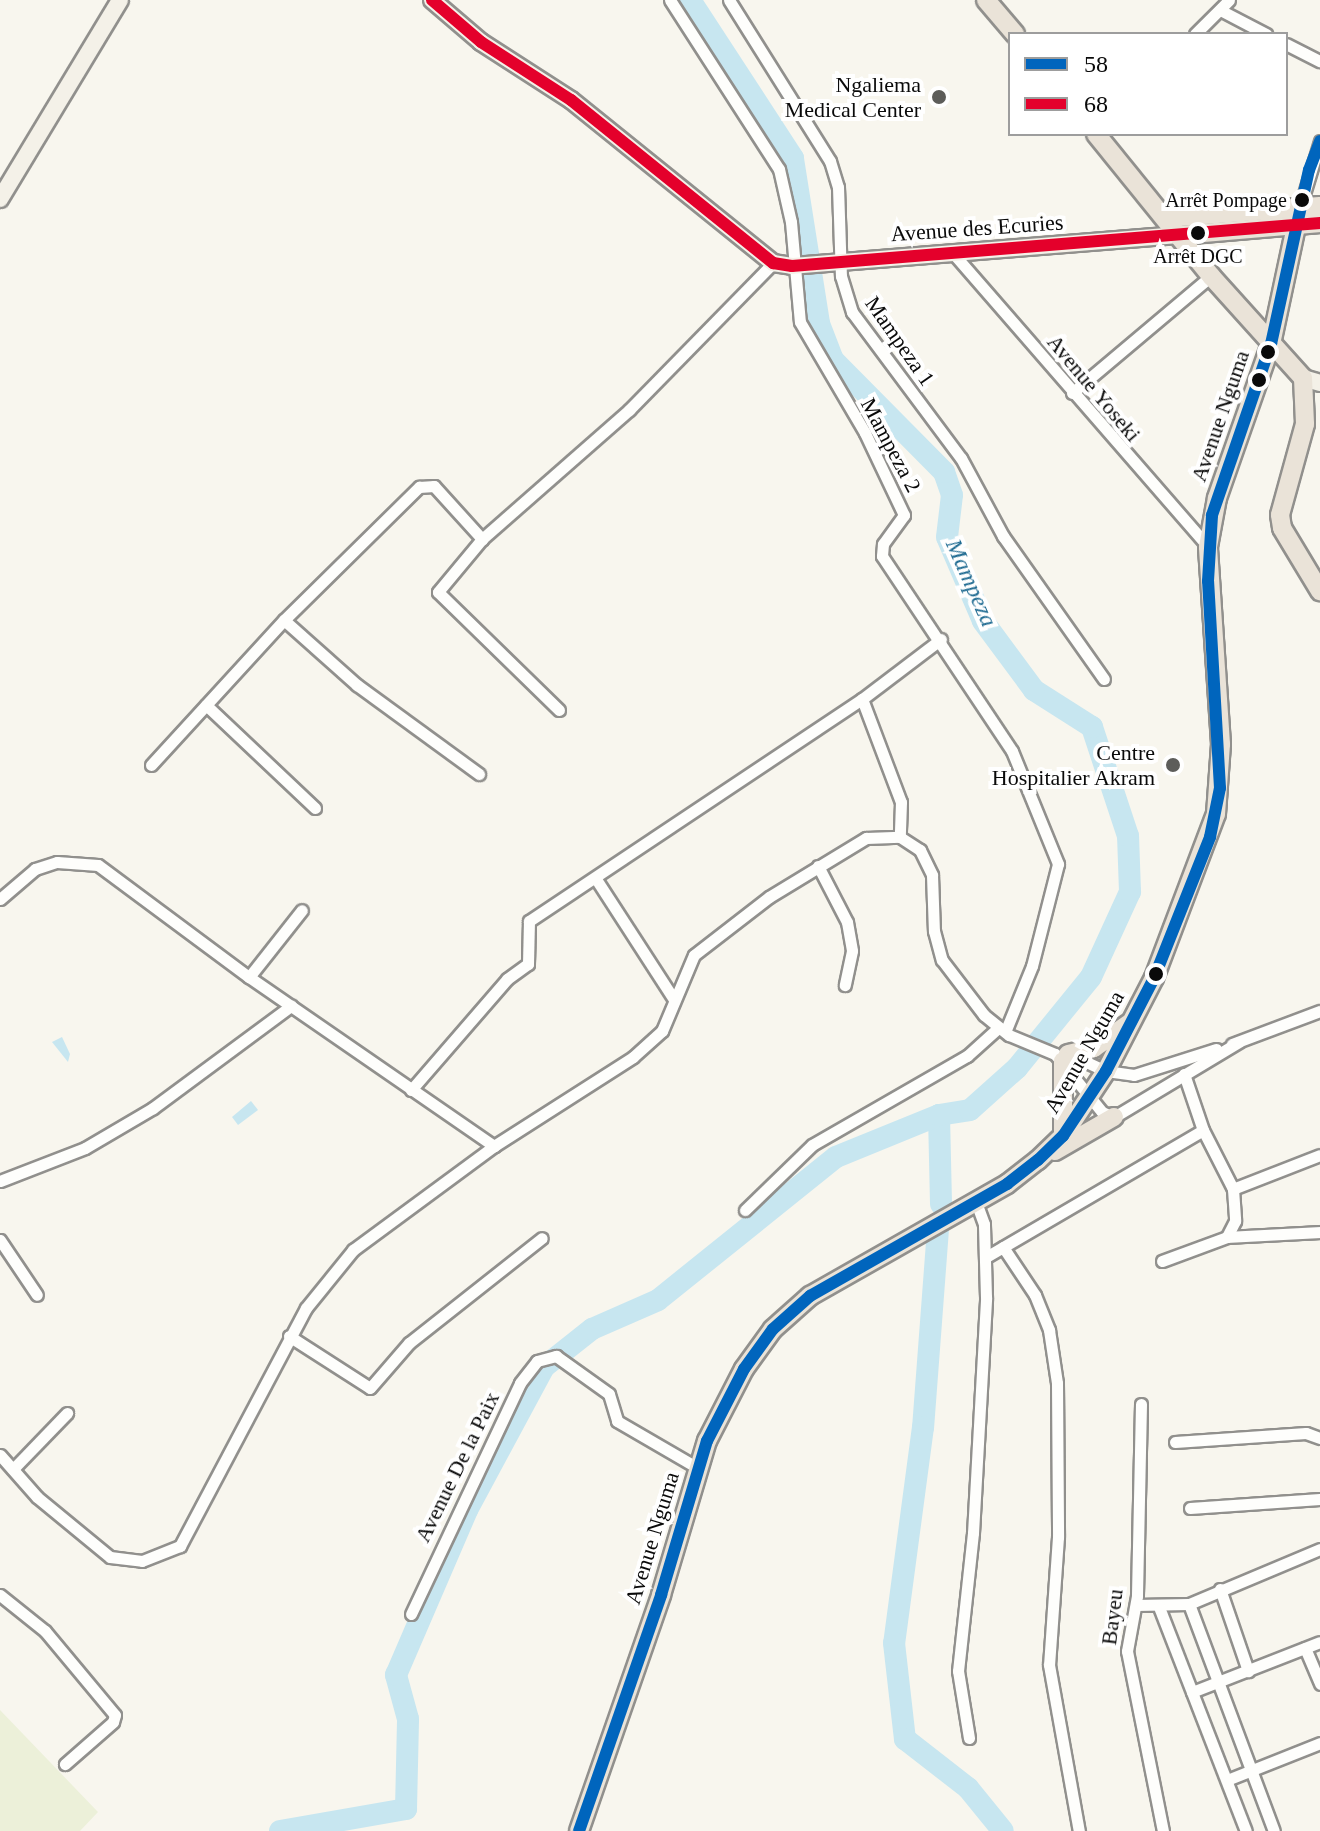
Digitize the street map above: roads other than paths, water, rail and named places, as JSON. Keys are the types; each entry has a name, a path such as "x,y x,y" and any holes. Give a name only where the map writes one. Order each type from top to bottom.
{"main road":[{"path":"986,0 1013,32"},
{"path":"1098,136 1211,276 1271,344 1312,380 1305,424 1280,515 1282,528 1320,591"},
{"path":"1180,235 1298,216 1320,206"},
{"path":"1166,218 1298,216 1320,223"},
{"name":"Avenue Nguma","path":"579,1831 661,1595 698,1468 723,1403 773,1329 855,1266 976,1202 1038,1160 1063,1136 1106,1071 1133,1020 1216,814 1221,744 1208,547 1217,498 1271,344 1298,216"},
{"path":"1063,1136 1067,1085 1061,1055 1094,1048 1133,1020"},
{"path":"1038,1160 1114,1117"}],"street":[{"path":"0,199 120,0"},
{"name":"Avenue des Ecuries","path":"432,0 481,42 571,100 773,263 798,265 1180,235"},
{"name":"Mampeza 2","path":"670,0 779,169 798,265 793,294 805,334 865,433 903,511 905,519 883,544 882,556 941,639 1019,764 1058,864 1032,966 1006,1032"},
{"name":"Mampeza 1","path":"729,0 830,161 838,187 838,261 844,292 852,312 961,458 1003,536 1104,679"},
{"path":"1197,32 1222,11 1229,0"},
{"path":"1222,11 1262,32"},
{"path":"1288,45 1320,61"},
{"path":"1298,216 1320,141"},
{"name":"Avenue des Ecuries","path":"1115,240 1166,218"},
{"name":"Avenue Yoseki","path":"952,252 1208,547"},
{"path":"559,710 438,592 482,539 629,410 773,263"},
{"path":"1072,393 1211,276"},
{"path":"151,765 284,620 419,487 434,486 482,539"},
{"path":"284,620 357,685 479,774"},
{"path":"411,1090 507,979 528,964 529,921 862,699 941,639"},
{"path":"862,699 901,802 900,837"},
{"path":"206,705 315,808"},
{"path":"0,1455 37,1497 110,1557 142,1561 168,1554 194,1527 289,1336 353,1250 494,1146 655,1039 669,1017 673,998 694,955 725,927 866,838 900,837 928,860 934,931 942,960 1006,1032 1061,1055 1106,1071 1146,1073 1320,1011"},
{"path":"0,899 35,869 57,862 98,865 249,977 494,1146"},
{"path":"818,866 847,922 852,951 845,985"},
{"path":"596,879 673,998"},
{"path":"249,977 302,910"},
{"path":"0,1181 85,1148 153,1108 291,1006"},
{"path":"745,1210 812,1145 1006,1032"},
{"path":"1061,1055 1089,1097 1102,1112 1114,1117 1239,1042"},
{"path":"1184,1074 1203,1130 1233,1189 1235,1221 1227,1237"},
{"path":"986,1257 1203,1130"},
{"path":"1233,1189 1320,1155"},
{"path":"969,1738 958,1671 973,1533 986,1257 976,1202"},
{"path":"1162,1261 1227,1237 1320,1232"},
{"path":"289,1336 370,1388 409,1343 542,1238"},
{"path":"0,1240 37,1295"},
{"path":"1003,1247 1035,1295 1049,1330 1057,1383 1058,1537 1049,1665 1079,1831"},
{"name":"Avenue De la Paix","path":"411,1614 530,1365 558,1358 609,1394 617,1421 698,1468"},
{"name":"Bayeu","path":"1141,1404 1136,1605 1127,1651 1163,1831"},
{"path":"13,1469 67,1413"},
{"path":"1175,1442 1306,1433 1320,1438"},
{"path":"1190,1508 1320,1499"},
{"path":"1136,1605 1159,1607 1189,1604 1320,1549"},
{"path":"1220,1589 1248,1671"},
{"path":"0,1595 45,1631 115,1715 113,1722 65,1764"},
{"path":"1189,1604 1249,1772 1274,1831"},
{"path":"1159,1607 1246,1831"},
{"path":"1192,1692 1320,1642"},
{"path":"1305,1648 1320,1684"},
{"path":"1227,1780 1320,1743"}],"water":[{"path":"62,1037 70,1054 68,1062 52,1042"},
{"path":"251,1101 258,1110 238,1125 232,1117"}],"waterway":[{"name":"Mampeza","path":"280,1831 406,1809 408,1719 396,1675 467,1510 544,1367 592,1329 658,1300 836,1157 939,1115 970,1110 1017,1068 1091,977 1130,892 1128,836 1092,727 1034,690 983,621 947,537 952,495 944,472 833,360 819,323 793,158 690,0"},
{"path":"939,1115 941,1204"},
{"path":"938,1229 923,1427 894,1643 905,1739 968,1788 1003,1831"}],"place":[{"name":"Ngaliema Medical Center","path":"939,97"},
{"name":"Arrêt Pompage","path":"1302,200"},
{"name":"Arrêt DGC","path":"1198,233"},
{"name":"Centre Hospitalier Akram","path":"1173,765"}]}
